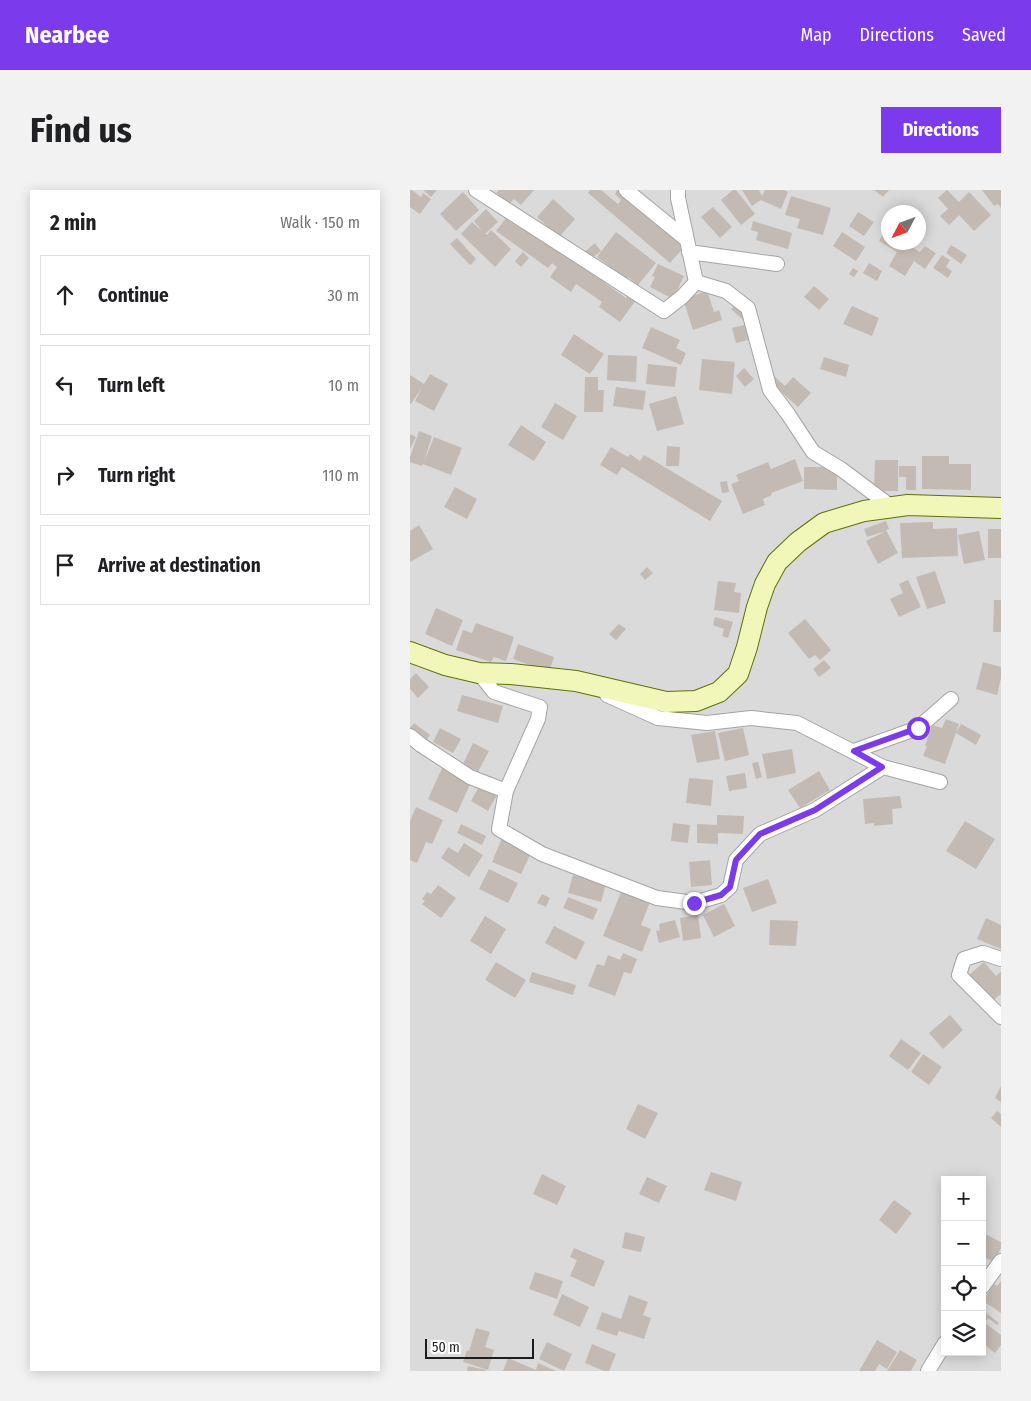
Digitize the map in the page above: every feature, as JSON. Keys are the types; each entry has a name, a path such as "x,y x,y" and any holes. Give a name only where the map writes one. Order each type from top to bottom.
{"main road":[{"path":"410,652 445,665 479,673 511,674 576,681 666,702 696,701 719,692 738,674 765,584 777,562 798,542 824,523 864,511 908,505 1001,508"}],"street":[{"path":"476,190 664,311 682,297 696,282"},
{"path":"626,190 688,246 777,264"},
{"path":"678,190 678,198 696,282"},
{"path":"696,282 726,291 748,308 770,390 812,452 841,469 893,508"},
{"path":"479,673 494,692 540,707 538,718 506,791 499,829 542,854 657,898 694,903 721,895 730,887 736,860 760,834 815,810 882,767"},
{"path":"576,681 658,718 707,723 750,718 797,723 882,767 940,782"},
{"path":"854,751 918,728 951,699"},
{"path":"410,736 470,777 506,791"},
{"path":"1001,959 983,953 964,959 959,975 1001,1017"},
{"path":"986,1282 1001,1261"},
{"path":"928,1371 941,1350"}],"shaded area":[{"path":"410,190 1001,190 1001,1371 410,1371"}],"building":[{"path":"410,190 421,197 423,193 431,199 420,214 410,207"},
{"path":"423,190 437,190 431,197"},
{"path":"499,190 534,190 521,205 514,199 509,204 496,193"},
{"path":"590,190 601,190 618,204 621,200 615,194 617,190 684,247 670,263 588,193"},
{"path":"733,190 736,190 755,214 741,225 721,200"},
{"path":"742,190 759,190 762,196 765,190 784,190 788,192 781,209 761,200 752,206"},
{"path":"874,190 889,190 883,197"},
{"path":"947,190 959,202 969,192 991,215 974,231 959,215 949,225 940,216 948,209 938,198"},
{"path":"982,190 1001,190 1001,208 998,204 994,206"},
{"path":"463,192 479,210 456,231 440,214"},
{"path":"791,196 831,208 823,235 797,228 800,219 785,215"},
{"path":"553,199 575,219 559,237 537,217"},
{"path":"713,207 732,227 720,238 701,217"},
{"path":"486,209 498,222 485,234 474,221"},
{"path":"858,212 874,222 864,236 849,226"},
{"path":"509,214 626,298 631,291 638,297 620,322 599,307 602,302 576,284 571,292 550,277 557,267 552,263 548,268 496,231"},
{"path":"753,221 792,233 788,249 756,240 758,232 751,230"},
{"path":"472,222 487,235 491,230 511,249 495,267 461,234"},
{"path":"616,232 656,263 638,285 628,277 627,280 597,257"},
{"path":"842,232 865,247 856,261 833,246"},
{"path":"457,238 476,259 470,265 450,244"},
{"path":"595,243 601,251 588,261 582,254"},
{"path":"951,245 967,255 961,264 946,253"},
{"path":"926,247 936,253 925,269 914,261 905,276 889,266 897,252 894,250 917,250 920,252 926,250"},
{"path":"523,252 529,258 521,267 515,261"},
{"path":"942,255 950,260 946,267 952,271 948,278 933,268"},
{"path":"869,263 882,271 877,281 863,273"},
{"path":"658,264 684,276 673,299 650,287 655,277 652,276"},
{"path":"853,268 858,271 854,277 849,274"},
{"path":"814,286 829,299 819,310 804,297"},
{"path":"707,291 714,312 719,310 722,320 693,330 683,299"},
{"path":"737,303 749,314 743,320 731,309"},
{"path":"852,306 879,318 872,336 843,324"},
{"path":"748,324 752,339 736,343 732,328"},
{"path":"651,327 680,340 676,348 686,353 681,365 642,348"},
{"path":"574,334 604,354 590,374 561,355"},
{"path":"608,355 637,356 636,382 607,380"},
{"path":"824,357 849,365 846,377 820,369"},
{"path":"702,359 735,362 732,394 699,390"},
{"path":"648,364 677,367 675,387 646,384"},
{"path":"744,368 754,379 745,387 736,376"},
{"path":"430,374 448,384 434,411 415,401 422,387 410,403 410,375 424,384"},
{"path":"774,376 785,386 793,377 811,393 798,407 769,381"},
{"path":"585,377 598,377 598,390 604,390 603,412 584,412"},
{"path":"616,387 646,391 643,410 613,406"},
{"path":"676,396 684,424 657,431 649,404"},
{"path":"555,403 577,416 563,440 541,427"},
{"path":"521,425 546,442 534,461 508,445"},
{"path":"419,431 432,436 424,462 434,437 462,448 451,475 423,464 422,466 410,462"},
{"path":"410,434 416,437 410,449"},
{"path":"667,446 680,447 679,466 666,466"},
{"path":"611,447 628,457 630,454 640,461 644,455 722,501 710,521 622,467 617,475 600,465"},
{"path":"922,456 949,456 949,464 971,464 971,490 922,489"},
{"path":"795,459 803,481 771,493 772,495 763,499 765,505 743,514 731,484 739,481 736,475 768,462 771,469"},
{"path":"875,460 898,460 898,491 874,491"},
{"path":"899,466 916,466 916,490 906,490 906,477 899,477"},
{"path":"804,467 837,467 837,490 804,489"},
{"path":"727,481 729,492 722,493 720,482"},
{"path":"455,487 477,499 467,519 444,507"},
{"path":"886,521 889,529 886,530 898,553 878,564 866,541 886,531 867,537 864,529"},
{"path":"933,522 933,529 957,528 958,556 902,558 900,523"},
{"path":"419,525 433,549 410,562 410,531"},
{"path":"988,529 1001,529 1001,558 988,558"},
{"path":"979,531 985,560 964,564 958,535"},
{"path":"647,567 653,573 645,580 640,574"},
{"path":"935,571 946,603 927,609 916,577"},
{"path":"908,580 921,607 899,617 890,599 903,593 899,584"},
{"path":"718,581 736,583 734,592 741,593 739,613 714,610"},
{"path":"994,600 1001,600 1001,632 993,632"},
{"path":"436,608 463,620 452,646 425,634"},
{"path":"715,617 733,622 728,638 722,636 724,629 713,625"},
{"path":"805,619 831,650 820,660 815,655 809,659 788,633"},
{"path":"476,623 514,637 506,661 494,657 491,662 456,650 463,630 472,633"},
{"path":"619,624 626,629 616,640 609,634"},
{"path":"518,644 554,657 549,672 513,659"},
{"path":"824,660 831,668 819,677 813,669"},
{"path":"983,662 1001,667 1001,678 997,695 976,689"},
{"path":"416,673 429,687 418,698 410,689 410,679"},
{"path":"462,695 503,706 498,723 457,711"},
{"path":"946,719 959,724 945,764 923,756 932,725 942,728"},
{"path":"414,723 430,735 424,743 410,732 410,728"},
{"path":"961,724 981,735 976,745 956,733"},
{"path":"440,728 461,739 453,753 433,742"},
{"path":"743,728 749,755 725,761 718,733"},
{"path":"715,731 720,759 697,763 691,735"},
{"path":"473,743 489,751 478,772 463,764"},
{"path":"792,749 796,773 767,779 762,754"},
{"path":"758,762 762,777 756,779 752,763"},
{"path":"443,766 472,780 457,813 428,799"},
{"path":"819,771 830,790 800,808 788,790"},
{"path":"745,773 747,788 729,791 726,776"},
{"path":"689,778 713,780 711,806 686,803"},
{"path":"480,785 497,795 488,811 471,801"},
{"path":"900,796 902,808 892,809 893,824 874,826 874,823 865,824 863,799"},
{"path":"416,807 443,820 432,844 426,842 417,863 410,860 410,821"},
{"path":"717,815 744,816 743,834 718,833 718,844 697,843 697,824 717,825"},
{"path":"965,821 995,839 976,869 946,851"},
{"path":"673,823 690,825 688,843 671,841"},
{"path":"461,824 486,836 482,845 457,833"},
{"path":"502,838 531,853 521,874 492,862"},
{"path":"464,843 483,855 469,877 441,858 448,847 458,853"},
{"path":"710,860 712,885 691,887 689,862"},
{"path":"489,869 518,883 508,903 479,889"},
{"path":"573,875 606,884 601,902 568,893"},
{"path":"768,879 777,903 752,912 743,888"},
{"path":"438,885 456,898 441,918 422,904 425,901 422,899 427,892 431,894"},
{"path":"622,890 650,902 641,925 651,929 642,952 603,936"},
{"path":"542,894 550,898 546,907 537,903"},
{"path":"568,897 598,909 593,920 563,908"},
{"path":"724,904 735,926 714,937 703,915"},
{"path":"698,915 701,938 683,941 680,918"},
{"path":"485,916 506,929 491,954 470,941"},
{"path":"986,918 1001,925 1001,949 977,939"},
{"path":"675,920 680,937 659,943 656,931 660,930 659,924"},
{"path":"770,920 798,921 796,946 769,945"},
{"path":"554,926 585,942 576,960 545,943"},
{"path":"623,953 637,959 631,974 624,972 615,996 588,986 597,964 604,966 608,955 620,960"},
{"path":"496,962 526,980 515,998 485,980"},
{"path":"984,962 996,976 1001,972 1001,994 992,1001 969,975"},
{"path":"532,972 576,985 573,995 529,982"},
{"path":"950,1015 963,1030 943,1049 929,1033"},
{"path":"901,1039 921,1053 908,1070 889,1056"},
{"path":"923,1054 942,1067 929,1085 911,1072"},
{"path":"1001,1086 1001,1102 995,1098"},
{"path":"638,1104 658,1113 645,1139 626,1129"},
{"path":"997,1111 1001,1114 1001,1127 991,1118"},
{"path":"711,1172 742,1182 736,1201 704,1190"},
{"path":"542,1174 566,1186 557,1205 533,1194"},
{"path":"647,1177 667,1186 659,1203 639,1194"},
{"path":"894,1200 912,1213 896,1234 879,1220"},
{"path":"625,1232 645,1237 641,1252 622,1248"},
{"path":"986,1234 1001,1242 1001,1248 994,1262 986,1258"},
{"path":"574,1248 605,1261 594,1287 570,1276 577,1260 570,1257"},
{"path":"535,1272 563,1281 557,1299 529,1289"},
{"path":"1001,1281 1001,1313 986,1303 986,1296 994,1284 997,1286"},
{"path":"562,1294 589,1307 580,1327 553,1315"},
{"path":"629,1295 648,1302 643,1315 651,1318 644,1339 619,1331 617,1336 596,1329 602,1312 621,1319"},
{"path":"986,1313 999,1323 997,1325 988,1318 986,1321"},
{"path":"986,1324 1001,1335 1001,1345 995,1353 986,1346"},
{"path":"476,1328 490,1332 485,1347 494,1350 488,1370 463,1362 467,1350 469,1351"},
{"path":"877,1340 897,1352 887,1369 879,1364 875,1371 859,1371"},
{"path":"547,1342 572,1354 564,1371 539,1359"},
{"path":"592,1344 616,1354 609,1371 604,1371 585,1363"},
{"path":"900,1350 917,1360 911,1371 887,1371"},
{"path":"508,1358 536,1370 538,1363 556,1371 503,1371"},
{"path":"468,1366 486,1370 486,1371 467,1371"}],"route":[{"path":"694,903 721,895 730,887 736,860 760,834 815,810 882,767 854,751 918,728"}]}
